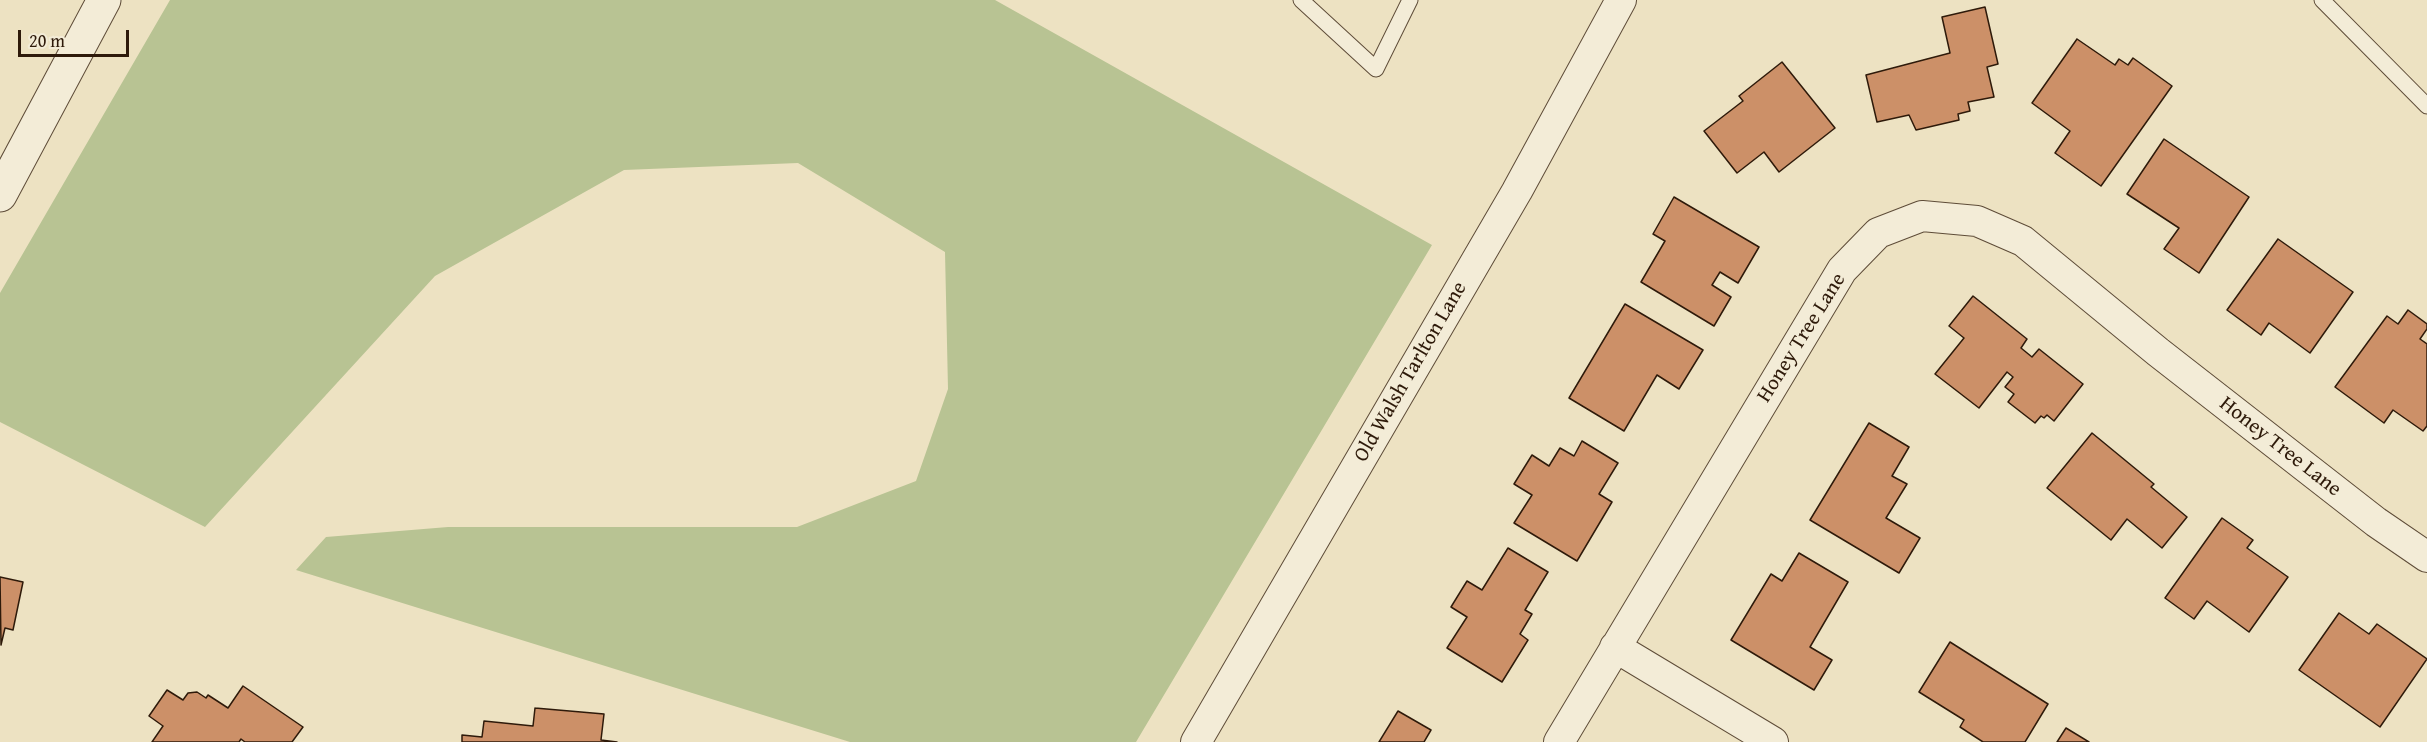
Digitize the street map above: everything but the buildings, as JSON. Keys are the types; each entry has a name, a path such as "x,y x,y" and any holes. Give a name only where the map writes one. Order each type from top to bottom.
{"street":[{"path":"0,195 104,0"},
{"name":"Old Walsh Tarlton Lane","path":"1196,742 1517,191 1621,0"},
{"name":"Honey Tree Lane","path":"1559,742 1842,270 1878,233 1922,216 1977,221 2023,241 2158,352 2376,522 2427,557"},
{"path":"1614,647 1773,742"}],"lane":[{"path":"1301,0 1376,69 1410,0"},
{"path":"2322,0 2427,106"}],"green space":[{"path":"170,0 995,0 1432,245 1136,742 850,742 296,570 326,537 448,527 797,527 916,481 948,389 945,252 798,163 624,170 435,276 205,527 0,422 0,293"}]}
